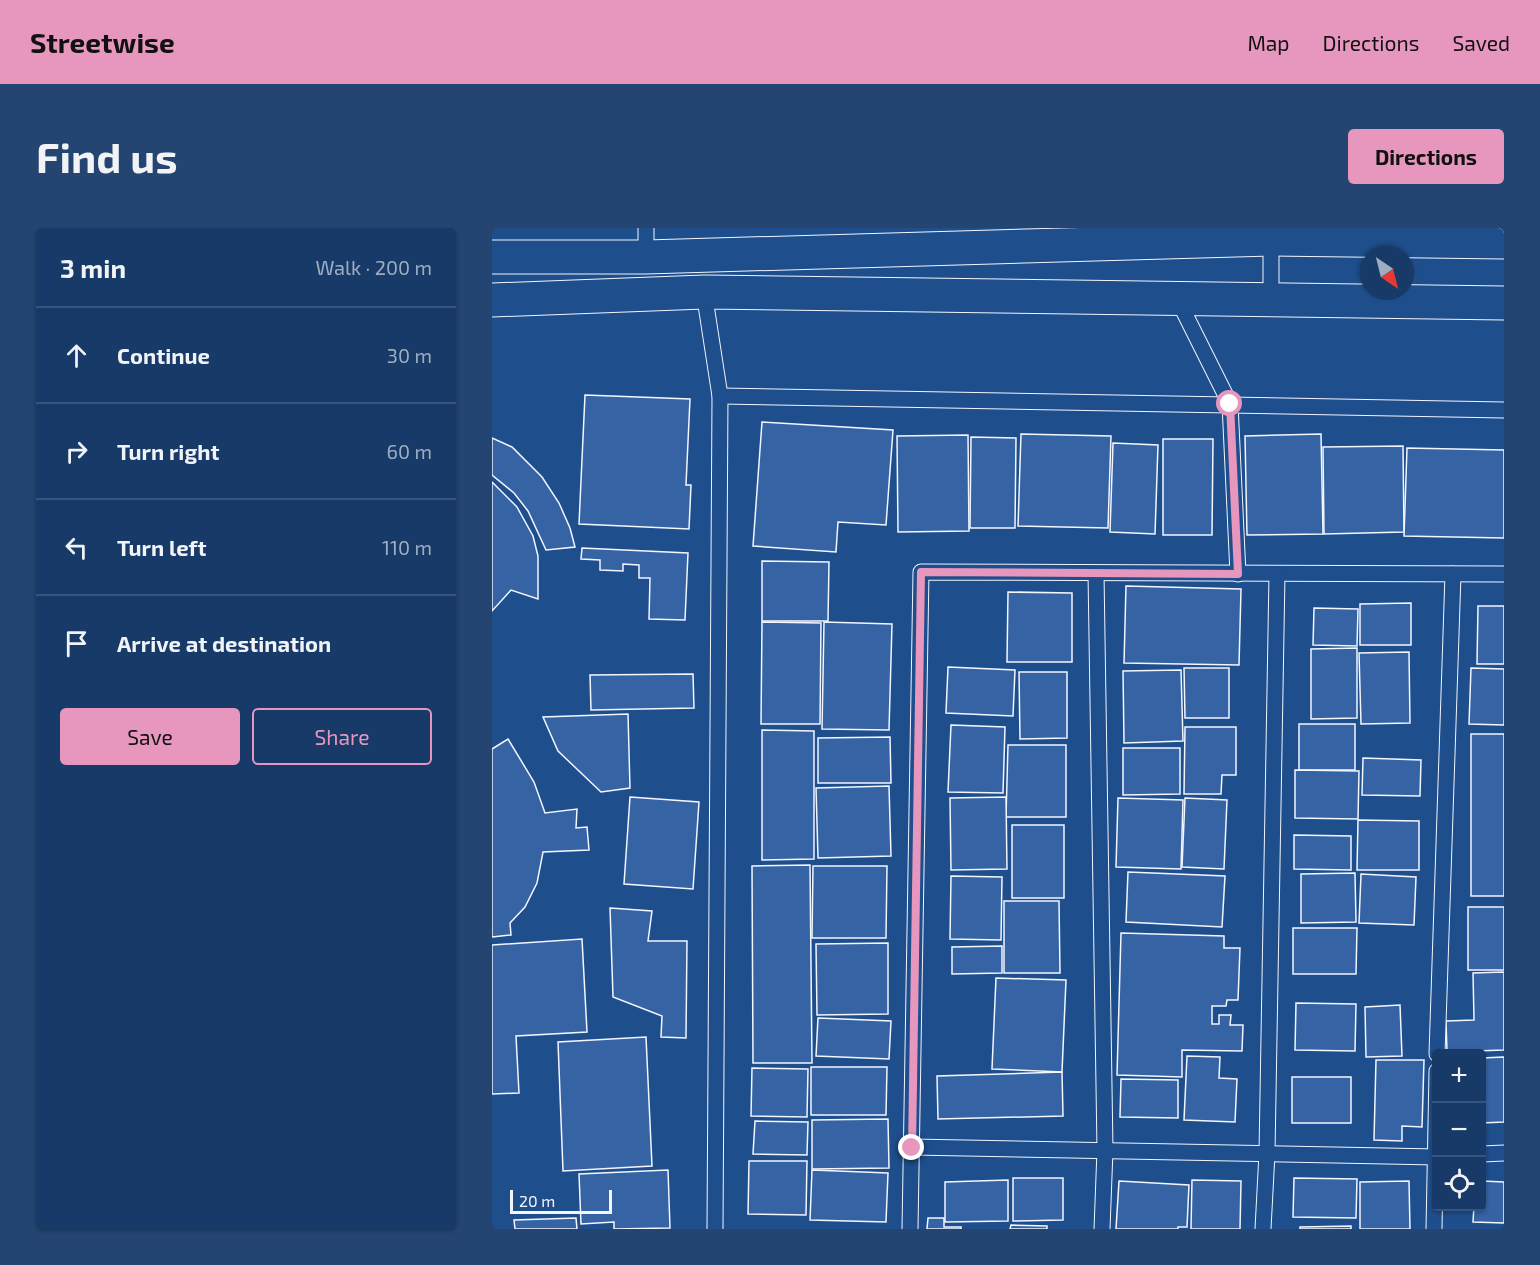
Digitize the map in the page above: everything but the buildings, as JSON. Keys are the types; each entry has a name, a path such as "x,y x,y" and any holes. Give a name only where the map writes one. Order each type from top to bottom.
{"main road":[{"path":"492,257 646,243 1271,234 1504,242"},
{"path":"492,300 704,292 1504,303"}],"lane":[{"path":"1271,234 1271,300"},
{"path":"704,292 720,396 715,1229"},
{"path":"1177,298 1230,404 1238,574"},
{"path":"720,396 1504,410"},
{"path":"909,1229 921,572 1504,574"},
{"path":"1096,573 1105,1150 1102,1229"},
{"path":"1263,1229 1267,1153 1277,574"},
{"path":"1437,1049 1453,574"},
{"path":"912,1148 1432,1157"},
{"path":"1486,1154 1504,1153"},
{"path":"1434,1211 1434,1229"}],"route":[{"path":"912,1148 921,572 1238,574 1230,404"}]}
